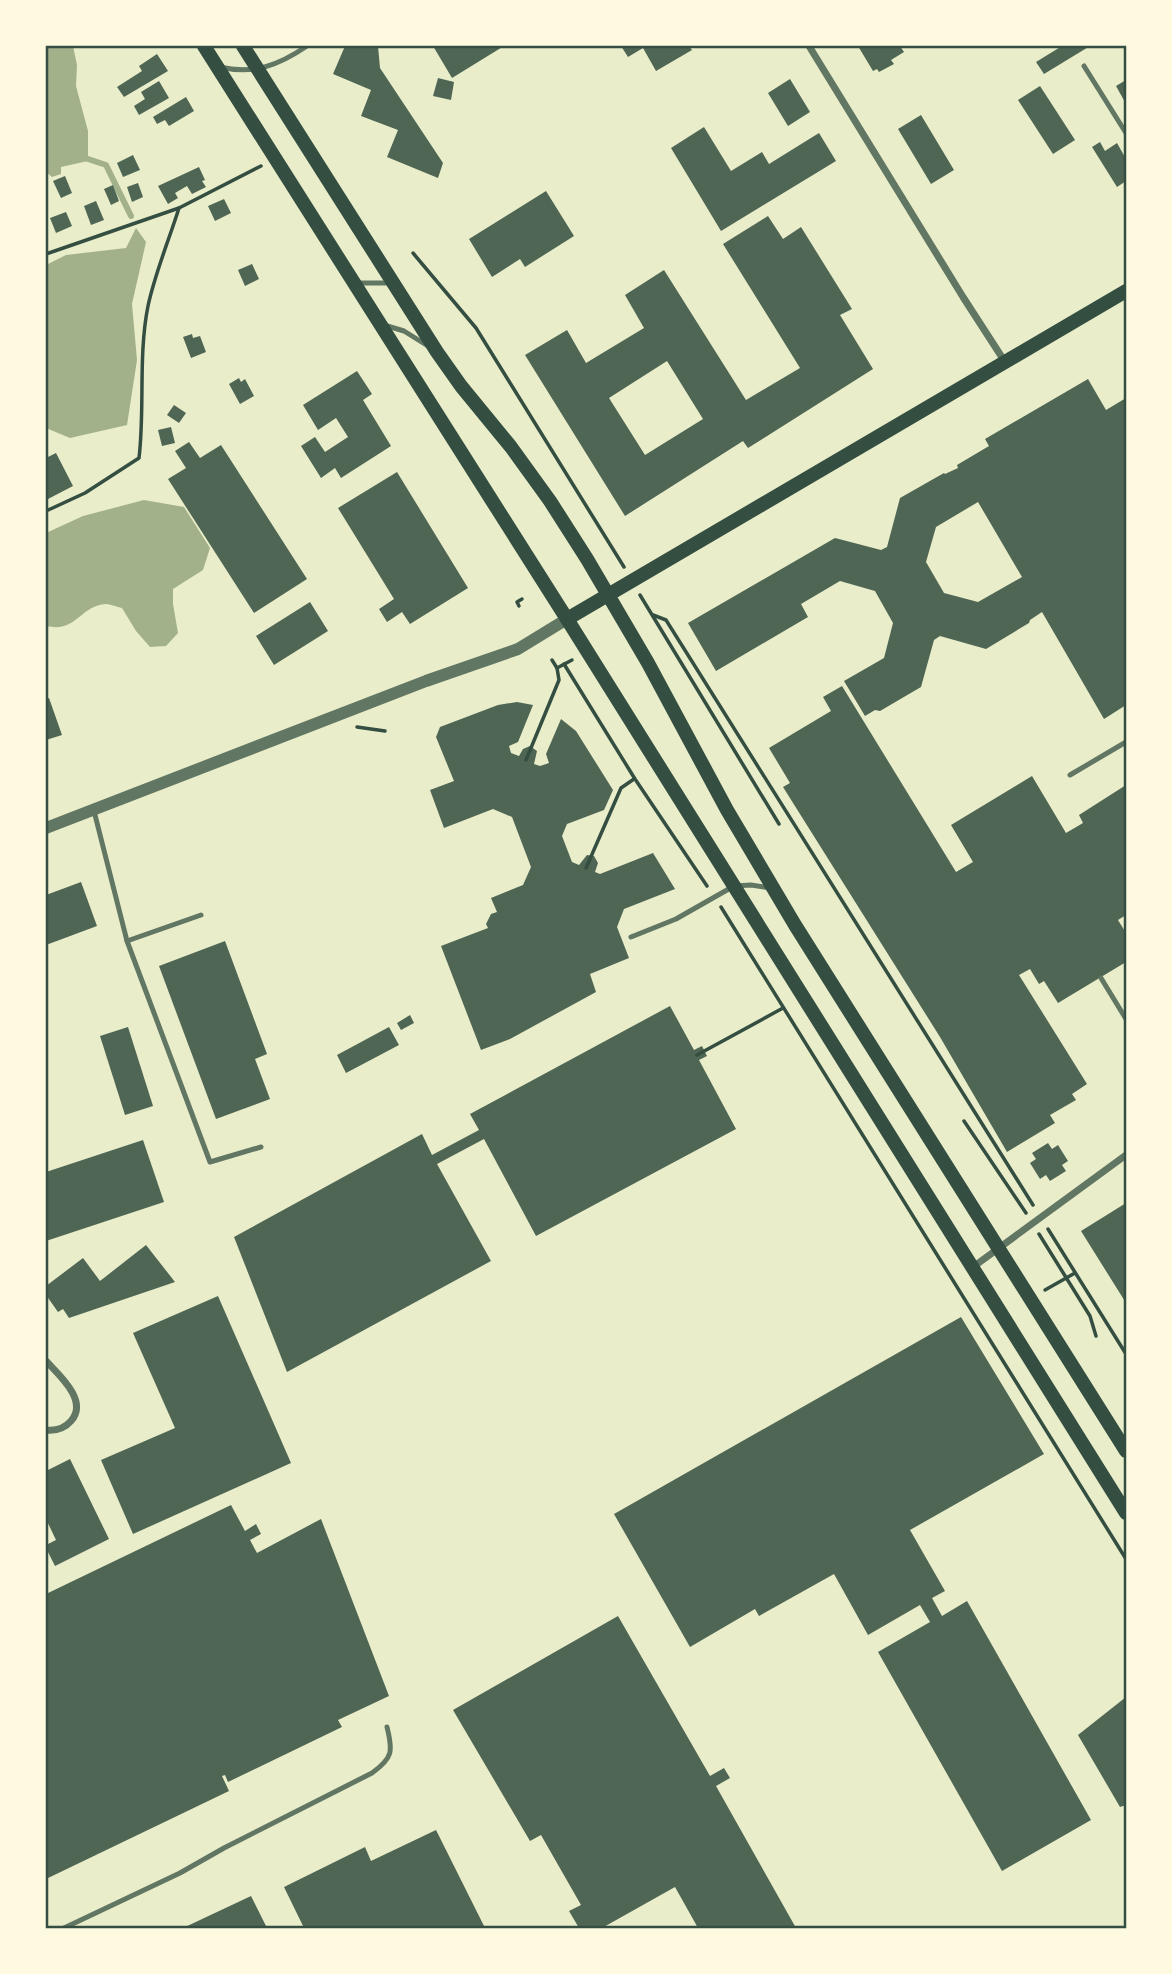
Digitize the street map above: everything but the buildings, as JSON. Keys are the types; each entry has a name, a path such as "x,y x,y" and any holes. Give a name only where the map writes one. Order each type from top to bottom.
{"main road":[{"path":"204,46 567,619 1126,1513"},
{"path":"243,46 436,352 550,502 608,594 773,889 1126,1451"},
{"path":"567,619 1126,291"}],"street":[{"path":"809,46 1005,362"},
{"path":"46,828 426,681 518,649 567,619"},
{"path":"973,1267 1126,1155"},
{"path":"46,1362 64,1380 76,1404 76,1413 63,1428 46,1430"}],"lane":[{"path":"217,66 240,72 258,69 291,57 307,46"},
{"path":"1084,66 1126,133"},
{"path":"354,283 393,283"},
{"path":"380,324 404,331 436,352"},
{"path":"1070,775 1126,742"},
{"path":"94,811 127,941 210,1162 261,1147"},
{"path":"631,937 676,919 734,886 751,885 773,889"},
{"path":"127,941 201,915"},
{"path":"1101,978 1126,1018"},
{"path":"64,1928 180,1873 372,1773 385,1764 389,1757 391,1741 387,1727"}],"path":[{"path":"46,254 179,208 275,159"},
{"path":"46,511 85,493 139,458 143,349 148,306 179,208"},
{"path":"413,253 476,328 779,824"},
{"path":"605,548 610,544"},
{"path":"519,606 517,602 522,599"},
{"path":"653,615 666,620 1034,1206"},
{"path":"526,760 559,680 552,660"},
{"path":"557,668 572,660"},
{"path":"564,664 635,779 714,897 1126,1559"},
{"path":"586,868 621,788 635,779"},
{"path":"697,1055 783,1008"},
{"path":"964,1121 1025,1211"},
{"path":"1051,1233 1126,1354"},
{"path":"1044,1241 1090,1316 1096,1336"},
{"path":"1040,1294 1075,1272"}],"shaded area":[{"path":"46,46 73,46 77,65 76,86 88,131 88,161 61,167 61,174 52,177 46,172"},
{"path":"136,228 146,242 132,304 137,360 127,425 70,438 46,428 46,265 66,255 126,248"},
{"path":"144,500 184,507 210,548 203,570 173,589 178,633 166,646 150,647 122,608 106,604 90,609 65,626 46,626 46,533 83,516"}],"waterway":[{"path":"88,159 106,165 131,216"}]}
